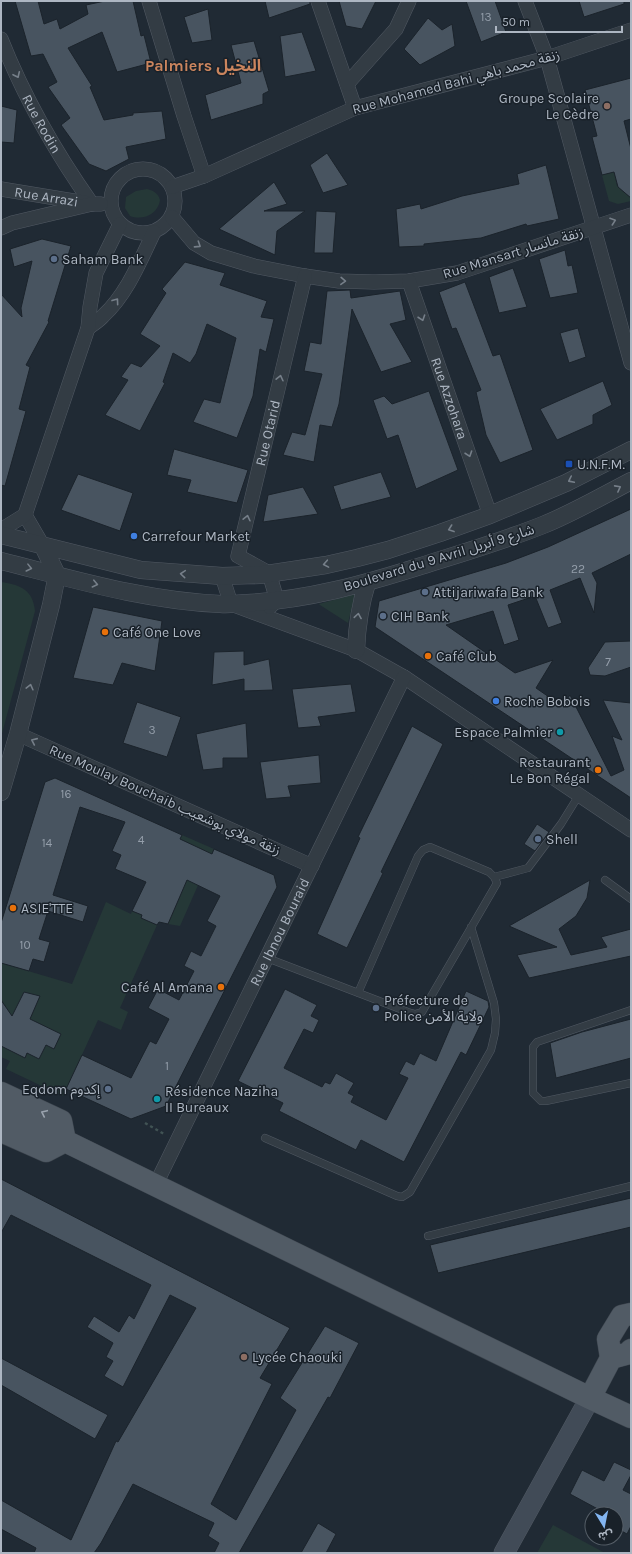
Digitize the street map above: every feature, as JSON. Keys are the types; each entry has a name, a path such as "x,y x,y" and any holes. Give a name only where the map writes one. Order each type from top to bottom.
{"main road":[{"path":"1,1093 61,1121 64,1142"},
{"path":"1,1113 64,1142 631,1417"},
{"path":"1,1131 46,1151 64,1142"},
{"path":"504,1553 611,1358 608,1339 622,1316 631,1314"},
{"path":"611,1358 630,1352 631,1350"}],"street":[{"path":"149,1 204,176"},
{"path":"318,1 355,108"},
{"path":"347,84 396,29 409,1"},
{"path":"525,1 547,58 631,363"},
{"name":"Rue Mohamed Bahi زنقة محمد باهي","path":"172,187 204,176 355,108 547,58 631,30"},
{"name":"Rue Rodin","path":"1,39 41,122 73,177 92,204"},
{"path":"144,169 154,171 163,176 172,187 175,200 172,217 163,227 154,232 145,234 130,231 120,224 114,216 111,204 112,195 117,183 124,175 144,169"},
{"name":"Rue Arrazi","path":"1,189 92,204"},
{"path":"1,228 12,222 92,204 111,204"},
{"name":"Rue Mansart زنقة مانسار","path":"172,217 194,243 211,253 254,266 339,281 409,281 457,273 631,215"},
{"path":"1,530 25,515 88,328 96,273 120,224"},
{"path":"88,328 103,316 123,291 135,271 154,232"},
{"name":"Rue Otarid","path":"269,573 238,556 304,276"},
{"name":"Rue Azzohara","path":"409,281 490,515"},
{"name":"Boulevard du 9 Avril شارع 9 أبريل","path":"1,535 141,570 222,576 269,573 326,565 388,550 490,515 566,483 631,450"},
{"name":"Boulevard du 9 Avril شارع 9 أبريل","path":"1,561 149,597 191,602 231,604 277,600 308,596 367,583 500,541 543,525 576,510 631,481"},
{"path":"1,792 18,734 51,605 57,575 43,546 25,515"},
{"path":"261,615 277,600 269,573"},
{"path":"222,576 231,604 356,650 404,677 631,830"},
{"path":"356,650 357,622 367,583"},
{"name":"Rue Ibnou Bouraid","path":"155,1186 404,677"},
{"name":"Rue Moulay Bouchaib زنقة مولاي بوشعيب","path":"18,734 312,866"}],"lane":[{"path":"494,877 528,868 561,824 579,795"},
{"path":"266,958 358,993 408,1012 415,1014 422,1012 497,883 494,877 489,872 430,847 423,850 418,856 358,993"},
{"path":"605,880 631,899"},
{"path":"265,1138 396,1196 402,1196 410,1192 416,1184 491,1050 495,1033 496,1019 494,1003 471,927"},
{"path":"631,1010 537,1042 533,1047 533,1093 541,1101 546,1101 631,1082"},
{"path":"428,1236 631,1186"}],"path":[{"path":"145,1123 168,1136"}],"green space":[{"path":"614,172 617,186 622,185 624,192 628,196 631,195 631,201 618,204 609,201 602,175"},
{"path":"147,189 158,196 160,200 159,205 153,213 145,217 140,218 130,216 125,208 126,197 136,191"},
{"path":"1,582 20,587 29,593 34,604 35,611 1,737"},
{"path":"355,594 348,623 319,604"},
{"path":"182,835 214,849 180,926 168,924 184,887 193,845 180,839"},
{"path":"106,902 131,914 132,911 142,915 141,918 157,925 120,1008 128,1012 121,1030 98,1020 63,1096 6,1069 10,1061 1,1057 1,1046 25,1058 27,1053 39,1059 46,1045 23,1033 40,996 24,992 12,1016 4,1004 1,1006 1,963 72,984"},
{"path":"553,1525 584,1542 584,1546 592,1546 605,1553 537,1553"}],"building":[{"path":"15,1 38,1 44,24 57,19 60,29 88,14 86,5 105,1 133,1 141,36 144,35 151,63 117,72 102,32 68,48 92,86 90,87 104,120 133,115 133,113 162,111 166,139 126,147 129,159 106,171 89,164 61,125 70,118 48,87 57,82 43,54 31,56"},
{"path":"265,1 310,1 310,4 269,18"},
{"path":"339,1 376,1 362,29 346,26"},
{"path":"466,1 495,1 506,32 481,42"},
{"path":"579,1 624,1 624,4 584,17"},
{"path":"208,9 212,40 192,43 184,17"},
{"path":"428,18 442,30 452,24 455,46 420,65 404,49"},
{"path":"302,32 316,71 285,77 280,36"},
{"path":"254,41 269,91 263,94 263,104 211,120 205,95 241,83 231,45"},
{"path":"631,78 631,119 624,121 631,149 631,198 618,187 614,172 602,175 592,137 597,136 585,90"},
{"path":"1,106 17,110 14,143 1,142"},
{"path":"327,153 348,185 323,193 310,165"},
{"path":"546,165 559,219 527,226 526,224 481,238 424,244 424,246 399,247 396,209 420,204 421,209 462,196 519,184 517,174"},
{"path":"274,182 287,204 264,211 305,211 277,231 275,255 219,229"},
{"path":"316,211 336,212 333,253 314,253"},
{"path":"42,239 71,246 48,321 49,322 26,365 30,367 19,409 26,411 5,486 1,485 1,294 22,317 21,308 32,261 14,267 10,249"},
{"path":"565,250 568,266 572,265 578,293 550,298 539,259"},
{"path":"185,262 225,273 220,285 267,301 261,317 274,319 266,352 260,349 253,396 237,438 193,422 204,399 220,403 236,338 207,324 196,354 190,363 173,353 163,382 165,383 140,431 105,415 128,380 121,377 131,363 141,367 160,346 140,334 166,293 162,289"},
{"path":"513,268 527,307 499,313 489,277"},
{"path":"465,282 493,356 500,354 533,450 500,463 486,435 476,392 481,390 456,328 452,329 439,292"},
{"path":"350,290 351,298 400,291 406,320 390,324 412,362 381,372 352,309 339,404 332,427 320,425 314,462 283,455 292,432 305,435 322,374 304,371 310,342 321,344 327,291"},
{"path":"578,328 586,357 569,363 560,333"},
{"path":"603,381 612,405 593,415 593,424 557,440 540,409"},
{"path":"429,391 458,470 416,489 398,435 387,439 373,400 384,396 392,404"},
{"path":"174,449 248,470 237,503 187,492 191,480 167,475"},
{"path":"381,472 391,497 341,510 333,486"},
{"path":"78,474 133,493 120,531 61,510"},
{"path":"303,487 318,514 263,522 268,495"},
{"path":"631,509 631,554 592,573 597,583 594,613 580,578 550,590 562,623 548,628 535,596 508,605 519,640 504,645 493,611 446,625 515,673 553,660 536,688 562,706 570,695 611,776 624,770 612,736 622,740 603,700 631,703 631,798 375,627 379,601 506,563 548,547"},
{"path":"93,607 162,621 155,671 122,663 113,685 73,678"},
{"path":"631,641 631,667 605,676 590,675 588,668 605,642"},
{"path":"244,651 244,665 269,659 273,690 244,691 244,679 212,685 214,652"},
{"path":"351,684 356,712 318,717 321,726 298,728 292,689"},
{"path":"137,702 181,717 167,757 123,743"},
{"path":"246,723 248,758 223,758 223,768 203,770 196,734"},
{"path":"412,726 443,744 381,872 383,873 347,948 317,934 360,838 358,837"},
{"path":"319,755 321,783 288,786 291,797 266,799 260,762"},
{"path":"55,778 182,835 180,839 212,854 214,849 274,875 277,887 166,1106 131,1119 66,1089 82,1055 131,1078 150,1041 156,1044 169,1019 148,1008 158,989 179,1000 194,971 184,966 191,951 201,956 216,926 207,921 220,896 187,880 168,924 159,922 157,925 141,918 142,915 132,911 146,882 115,869 121,855 112,851 125,822 80,807 53,895 88,906 83,922 48,911 39,939 50,942 44,962 33,959 29,971 1,963 1,923 45,782"},
{"path":"537,824 549,832 535,851 524,844"},
{"path":"590,880 587,898 576,916 559,929 571,955 607,947 601,937 631,929 631,956 529,978 517,955 557,947 509,926"},
{"path":"285,989 317,1005 311,1016 319,1020 313,1033 304,1029 284,1068 322,1087 325,1082 330,1084 336,1073 354,1083 348,1093 354,1096 351,1102 386,1120 408,1078 399,1074 406,1061 414,1065 420,1053 436,1061 466,991 488,1001 489,1007 466,1055 461,1052 404,1162 361,1140 356,1150 279,1111 283,1103 238,1081"},
{"path":"24,992 40,996 30,1019 61,1034 54,1049 46,1045 39,1059 27,1053 25,1058 1,1046 1,1000 12,1016"},
{"path":"631,1019 631,1058 556,1078 550,1043 582,1032"},
{"path":"1,1179 290,1328 260,1378 272,1384 211,1504 236,1520 296,1410 280,1398 325,1326 359,1343 330,1398 328,1397 239,1553 214,1553 219,1543 208,1536 214,1523 133,1484 94,1553 34,1553 36,1548 1,1529 1,1500 71,1540 116,1441 118,1442 196,1308 170,1295 123,1387 104,1376 113,1361 106,1357 113,1343 87,1327 94,1316 119,1332 129,1315 134,1319 151,1285 11,1215 1,1233"},
{"path":"631,1198 631,1227 438,1273 430,1245"},
{"path":"1,1358 108,1415 95,1439 1,1385"},
{"path":"614,1462 631,1470 631,1475 623,1490 631,1494 631,1526 627,1534 624,1532 624,1506 592,1506 570,1494 582,1470 604,1481"},
{"path":"318,1523 336,1534 326,1553 301,1553"}],"place":[{"name":"Groupe Scolaire Le Cèdre","path":"607,106"},
{"name":"Saham Bank","path":"54,259"},
{"name":"U.N.F.M.","path":"569,464"},
{"name":"Carrefour Market","path":"134,536"},
{"name":"Attijariwafa Bank","path":"425,592"},
{"name":"CIH Bank","path":"383,616"},
{"name":"Café One Love","path":"105,632"},
{"name":"Café Club","path":"428,656"},
{"name":"Roche Bobois","path":"496,701"},
{"name":"Espace Palmier","path":"560,732"},
{"name":"Restaurant Le Bon Régal","path":"598,770"},
{"name":"Shell","path":"538,839"},
{"name":"ASIE'TTE","path":"13,908"},
{"name":"Café Al Amana","path":"221,987"},
{"name":"Préfecture de Police ولاية الأمن","path":"376,1008"},
{"name":"Eqdom إكدوم","path":"108,1089"},
{"name":"Résidence Naziha II Bureaux","path":"157,1099"},
{"name":"Lycée Chaouki","path":"244,1357"}],"district":[{"name":"Palmiers النخيل","path":"203,65"}]}
